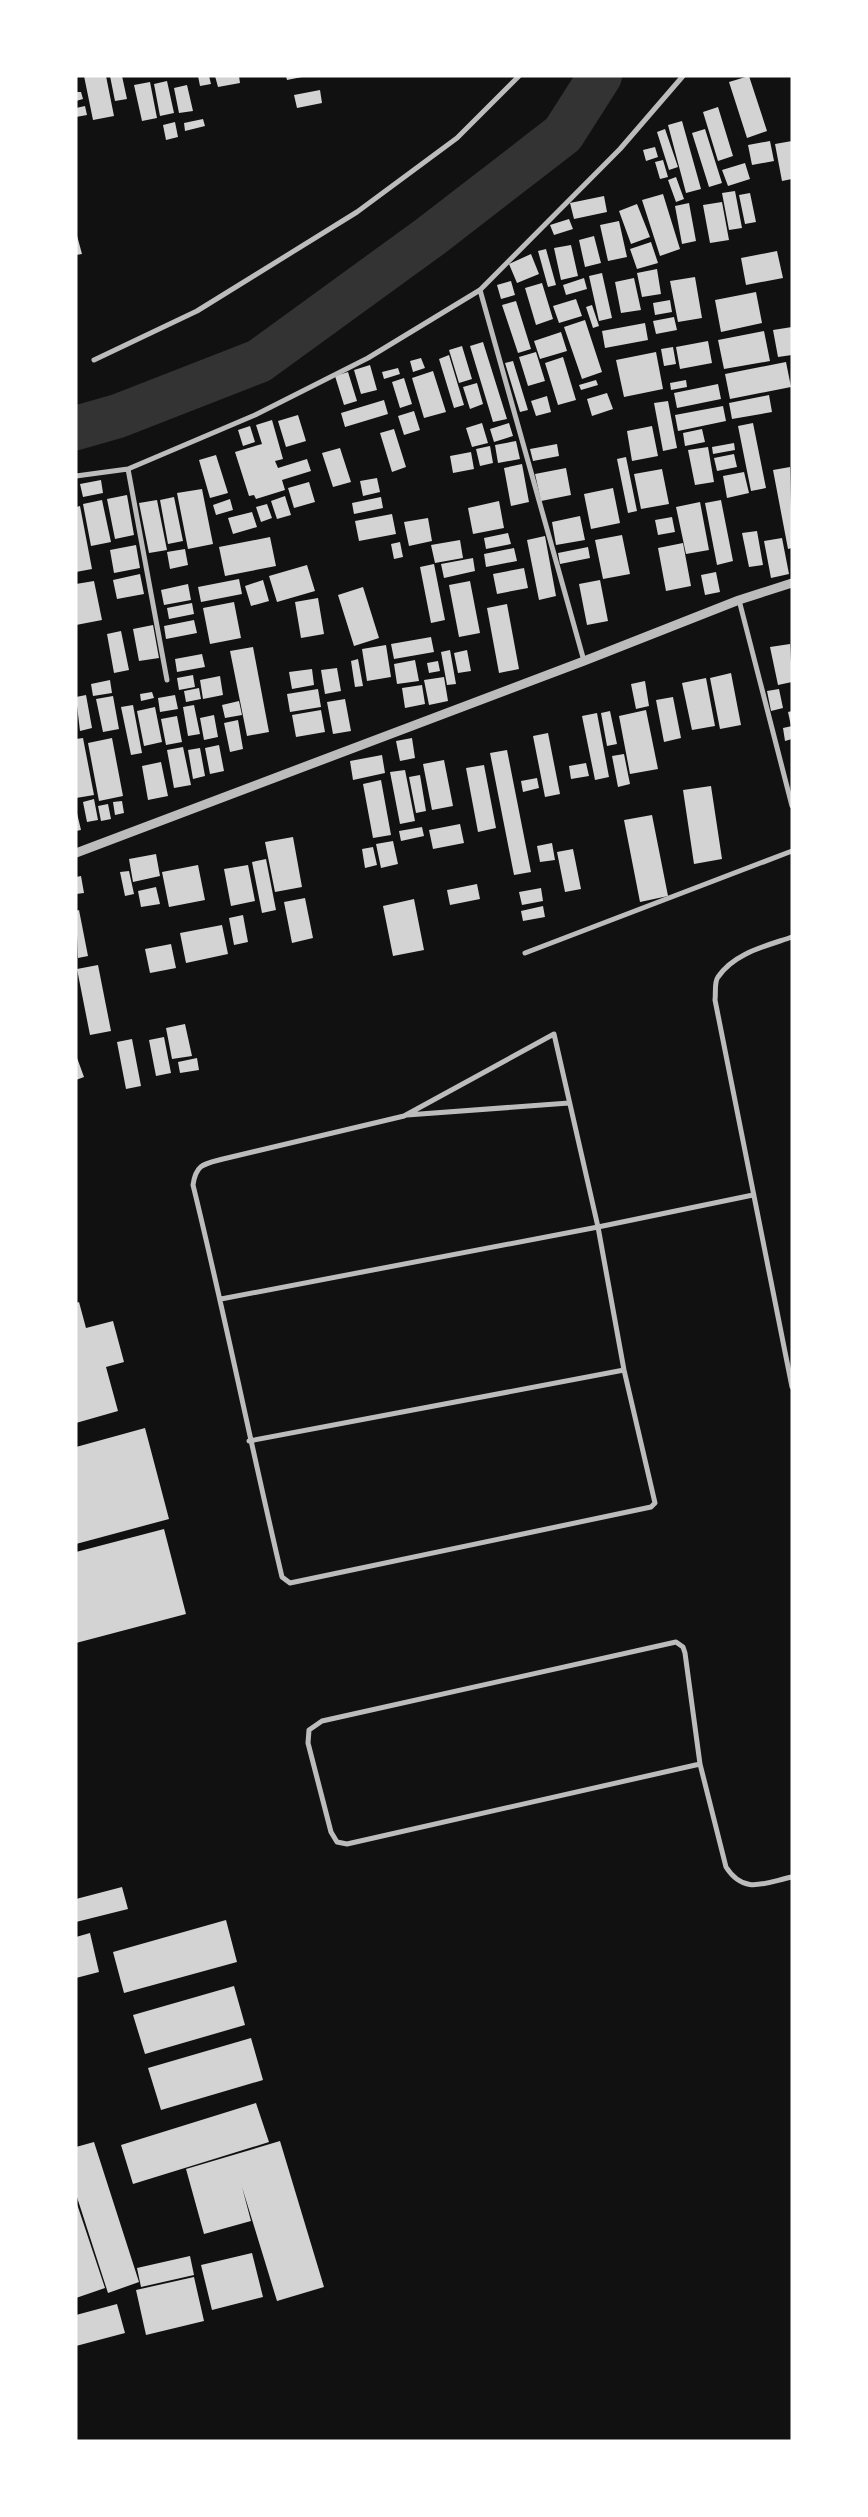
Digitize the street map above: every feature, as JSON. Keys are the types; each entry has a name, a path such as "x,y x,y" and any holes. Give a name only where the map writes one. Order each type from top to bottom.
{"street":[{"path":"94,360 197,311 357,212 457,138 520,76"},
{"path":"76,476 128,469 255,415 368,358 480,290 620,150 684,76"},
{"path":"480,290 584,661"},
{"path":"128,469 167,680"},
{"path":"76,853 584,661 739,600 792,583"},
{"path":"739,600 792,806"},
{"path":"525,953 792,850"},
{"path":"792,937 758,948 735,960 717,978 715,1000 792,1387"},
{"path":"404,1116 553,1034 557,1039 569,1102 598,1227 624,1370 655,1503 651,1507 290,1583 282,1577 249,1441 221,1299 193,1185 195,1172 200,1167 223,1159 404,1116 569,1102"},
{"path":"221,1299 598,1227 753,1195"},
{"path":"249,1441 624,1370"},
{"path":"700,1764 347,1844 337,1842 332,1832 308,1743 309,1730 322,1721 676,1642 683,1647 685,1653 700,1764 726,1867 735,1880 751,1886 792,1877"}],"building":[{"path":"84,76 106,76 114,116 93,120"},
{"path":"110,76 122,76 127,99 115,101"},
{"path":"198,76 209,76 211,84 200,86"},
{"path":"215,76 239,76 240,83 218,87"},
{"path":"286,76 301,76 302,77 287,80"},
{"path":"749,76 767,131 747,138 729,82"},
{"path":"167,81 174,113 160,116 154,84"},
{"path":"150,82 157,118 142,121 134,85"},
{"path":"187,85 193,111 179,113 174,88"},
{"path":"320,90 322,103 297,108 294,95"},
{"path":"76,92 81,92 83,99 76,101"},
{"path":"85,106 87,115 76,117 76,108"},
{"path":"718,107 733,156 718,161 703,112"},
{"path":"203,119 205,126 185,131 184,123"},
{"path":"682,121 701,189 686,193 668,125"},
{"path":"175,122 178,137 166,140 163,125"},
{"path":"665,129 678,167 669,170 657,132"},
{"path":"705,129 722,183 709,187 692,133"},
{"path":"770,141 774,161 752,165 748,145"},
{"path":"792,141 792,179 782,181 775,144"},
{"path":"655,147 658,157 646,161 643,150"},
{"path":"663,160 668,177 660,179 655,162"},
{"path":"745,163 750,179 728,186 722,170"},
{"path":"676,177 684,199 676,202 668,180"},
{"path":"735,191 742,228 729,230 722,193"},
{"path":"750,193 756,222 745,224 739,195"},
{"path":"663,194 680,249 660,256 642,200"},
{"path":"604,196 607,212 574,219 570,203"},
{"path":"722,202 729,240 710,243 703,205"},
{"path":"689,203 696,241 682,244 675,206"},
{"path":"637,204 650,237 631,244 619,211"},
{"path":"569,219 573,229 554,235 550,225"},
{"path":"619,221 627,257 608,261 600,225"},
{"path":"76,232 82,254 76,255"},
{"path":"594,236 601,263 585,267 579,240"},
{"path":"651,242 658,263 637,269 630,249"},
{"path":"571,245 578,276 561,280 554,248"},
{"path":"546,249 556,285 548,287 538,251"},
{"path":"777,251 783,278 746,285 741,258"},
{"path":"531,254 539,274 517,283 509,264"},
{"path":"657,269 661,294 642,297 637,273"},
{"path":"602,273 612,318 599,321 589,276"},
{"path":"695,277 702,318 678,322 670,281"},
{"path":"584,278 587,289 566,295 563,285"},
{"path":"634,278 641,310 621,313 615,282"},
{"path":"511,281 515,295 501,299 497,285"},
{"path":"542,283 553,319 536,325 525,288"},
{"path":"756,292 762,323 721,332 715,300"},
{"path":"576,299 582,316 559,323 553,306"},
{"path":"670,300 672,312 655,315 653,303"},
{"path":"516,301 531,349 518,353 502,305"},
{"path":"592,305 599,326 593,328 586,307"},
{"path":"674,317 677,330 656,334 653,321"},
{"path":"585,320 602,372 582,379 564,327"},
{"path":"645,323 648,340 605,348 602,331"},
{"path":"792,327 792,355 778,357 773,330"},
{"path":"764,331 770,361 724,369 718,340"},
{"path":"561,332 567,351 540,359 534,341"},
{"path":"708,341 712,363 680,369 676,347"},
{"path":"483,342 507,419 493,422 470,346"},
{"path":"462,346 472,379 459,383 449,350"},
{"path":"673,347 676,364 664,366 661,349"},
{"path":"536,352 545,381 528,386 519,357"},
{"path":"656,352 663,389 624,397 616,360"},
{"path":"449,355 464,405 454,408 439,359"},
{"path":"563,357 576,400 558,405 545,363"},
{"path":"421,358 425,368 413,372 410,361"},
{"path":"513,361 528,410 520,412 505,363"},
{"path":"786,362 791,387 730,399 725,374"},
{"path":"370,365 377,390 361,394 354,370"},
{"path":"398,368 400,374 384,379 382,372"},
{"path":"433,371 446,412 424,418 412,378"},
{"path":"348,372 357,401 344,405 335,376"},
{"path":"404,378 412,404 400,408 392,382"},
{"path":"596,380 598,385 581,390 579,385"},
{"path":"686,380 687,387 671,390 670,383"},
{"path":"477,383 483,404 470,409 463,387"},
{"path":"718,384 721,399 677,408 674,393"},
{"path":"607,393 613,409 592,416 587,399"},
{"path":"769,395 772,412 732,419 729,403"},
{"path":"547,396 551,412 536,416 531,401"},
{"path":"384,400 388,414 345,427 341,413"},
{"path":"668,401 677,448 663,451 654,403"},
{"path":"723,406 726,421 678,431 675,415"},
{"path":"414,411 420,430 404,435 398,416"},
{"path":"298,415 306,441 286,447 278,421"},
{"path":"272,420 283,459 275,461 278,468 307,459 311,471 282,480 285,490 256,499 254,495 249,496 235,452 262,444 256,425"},
{"path":"482,423 488,443 472,447 466,428"},
{"path":"509,423 513,436 494,442 490,429"},
{"path":"753,423 766,488 751,491 738,426"},
{"path":"250,426 255,442 243,446 238,430"},
{"path":"652,426 658,456 632,461 627,431"},
{"path":"394,429 406,467 392,472 380,433"},
{"path":"702,429 705,442 685,446 683,433"},
{"path":"516,441 520,459 498,463 495,445"},
{"path":"734,443 735,450 713,454 712,447"},
{"path":"557,444 559,456 533,461 530,449"},
{"path":"490,446 493,463 480,466 476,449"},
{"path":"708,447 714,482 695,485 688,450"},
{"path":"340,448 351,482 333,487 322,453"},
{"path":"471,452 474,469 453,473 450,456"},
{"path":"734,454 737,467 717,471 714,458"},
{"path":"216,455 228,493 210,498 199,460"},
{"path":"626,457 637,511 628,513 617,459"},
{"path":"522,464 529,502 511,506 504,468"},
{"path":"790,467 792,548 788,549 773,470"},
{"path":"566,468 571,495 541,501 535,474"},
{"path":"662,469 669,504 641,509 634,474"},
{"path":"744,472 749,493 727,498 723,476"},
{"path":"377,478 380,492 363,496 360,481"},
{"path":"101,480 103,493 83,497 80,484"},
{"path":"309,482 315,502 294,508 288,488"},
{"path":"613,488 620,523 591,529 584,494"},
{"path":"202,489 213,544 188,549 177,493"},
{"path":"127,495 134,535 115,539 107,499"},
{"path":"285,496 291,515 277,519 271,501"},
{"path":"174,497 183,541 168,544 160,500"},
{"path":"381,497 383,508 354,514 352,503"},
{"path":"230,499 233,510 216,515 213,505"},
{"path":"102,500 111,542 91,546 83,504"},
{"path":"157,500 167,550 149,553 139,503"},
{"path":"721,500 733,561 717,565 705,503"},
{"path":"499,501 504,528 473,534 468,508"},
{"path":"700,502 709,550 686,554 676,507"},
{"path":"267,504 272,518 261,522 256,507"},
{"path":"80,506 92,569 76,572 76,507"},
{"path":"252,512 257,527 233,534 228,518"},
{"path":"392,514 396,534 359,541 355,521"},
{"path":"580,516 585,540 556,545 552,522"},
{"path":"672,517 675,532 658,535 655,520"},
{"path":"428,518 432,541 409,546 404,522"},
{"path":"757,531 763,565 749,567 742,533"},
{"path":"508,533 511,544 486,549 484,538"},
{"path":"622,535 630,574 603,579 595,540"},
{"path":"545,536 556,596 539,600 527,540"},
{"path":"270,537 276,566 225,576 219,547"},
{"path":"782,538 789,574 771,578 764,541"},
{"path":"460,540 463,558 435,563 431,545"},
{"path":"400,542 403,557 394,559 391,544"},
{"path":"683,543 691,586 666,591 658,548"},
{"path":"136,545 140,568 114,573 110,550"},
{"path":"588,547 590,558 560,564 558,553"},
{"path":"514,548 517,561 486,567 484,554"},
{"path":"185,549 188,565 170,569 167,552"},
{"path":"473,558 475,571 444,578 441,564"},
{"path":"434,564 445,620 431,623 420,567"},
{"path":"307,565 315,591 277,602 269,576"},
{"path":"524,568 528,588 497,594 493,574"},
{"path":"716,572 720,592 705,595 701,575"},
{"path":"140,574 144,594 117,599 113,580"},
{"path":"239,579 242,594 201,602 198,587"},
{"path":"263,580 269,601 251,606 245,586"},
{"path":"600,580 608,621 587,625 579,584"},
{"path":"94,581 102,620 76,625 76,584"},
{"path":"470,581 480,633 459,637 449,585"},
{"path":"188,584 191,600 164,605 161,590"},
{"path":"363,587 379,638 354,646 338,595"},
{"path":"318,598 324,634 301,638 295,602"},
{"path":"234,602 241,638 210,644 203,608"},
{"path":"192,603 194,614 169,619 167,608"},
{"path":"507,604 519,669 499,673 487,608"},
{"path":"194,620 197,633 166,639 164,626"},
{"path":"153,625 159,658 139,661 133,629"},
{"path":"121,631 129,670 114,673 107,634"},
{"path":"431,637 434,652 394,659 391,644"},
{"path":"790,644 792,682 778,685 770,647"},
{"path":"386,645 391,677 367,681 362,649"},
{"path":"253,647 269,732 247,736 230,651"},
{"path":"450,650 456,684 447,685 441,652"},
{"path":"467,650 471,671 458,673 454,653"},
{"path":"202,654 205,667 177,672 175,659"},
{"path":"358,659 363,686 355,687 351,661"},
{"path":"415,660 419,681 397,684 394,664"},
{"path":"438,661 440,671 429,673 427,663"},
{"path":"337,668 341,691 325,694 321,670"},
{"path":"312,669 314,685 292,689 289,672"},
{"path":"731,673 741,725 720,729 710,678"},
{"path":"193,675 195,687 179,690 177,678"},
{"path":"220,676 223,695 203,699 200,680"},
{"path":"444,677 448,701 429,705 424,680"},
{"path":"706,678 715,726 692,730 682,683"},
{"path":"110,680 112,693 93,696 91,684"},
{"path":"645,681 649,706 636,709 631,684"},
{"path":"422,685 425,704 405,708 402,688"},
{"path":"199,688 201,699 186,702 184,691"},
{"path":"318,689 321,707 290,712 287,694"},
{"path":"779,689 783,708 771,711 767,691"},
{"path":"152,692 154,698 141,701 140,694"},
{"path":"86,695 92,728 80,731 76,697"},
{"path":"175,695 178,709 160,712 158,698"},
{"path":"113,696 119,729 103,732 96,699"},
{"path":"673,697 681,738 664,742 656,700"},
{"path":"345,699 351,731 333,734 327,702"},
{"path":"239,701 242,715 225,718 222,705"},
{"path":"133,705 142,753 131,755 121,707"},
{"path":"194,705 200,734 188,736 183,707"},
{"path":"155,707 162,742 144,746 137,711"},
{"path":"321,710 325,732 296,737 292,715"},
{"path":"646,710 658,769 630,774 619,716"},
{"path":"610,711 617,744 607,746 601,713"},
{"path":"792,711 792,726 791,726 788,712"},
{"path":"597,713 609,777 595,780 582,716"},
{"path":"214,715 218,737 204,740 200,718"},
{"path":"177,716 182,742 166,745 161,719"},
{"path":"238,720 243,749 230,752 224,723"},
{"path":"792,726 792,739 785,741 783,728"},
{"path":"548,733 560,794 545,797 533,736"},
{"path":"83,738 94,795 76,798 76,739"},
{"path":"112,738 123,796 99,801 88,743"},
{"path":"412,738 415,758 400,761 396,741"},
{"path":"219,745 224,771 210,774 205,748"},
{"path":"183,747 191,785 174,788 167,750"},
{"path":"200,748 205,776 193,779 188,750"},
{"path":"507,750 531,872 514,875 490,753"},
{"path":"624,754 630,784 618,787 612,756"},
{"path":"382,755 385,773 353,780 350,761"},
{"path":"444,760 453,806 432,810 423,764"},
{"path":"161,762 168,796 148,800 142,766"},
{"path":"586,763 589,776 571,779 569,766"},
{"path":"484,765 496,828 478,832 466,768"},
{"path":"405,770 415,821 400,824 390,772"},
{"path":"420,775 426,811 416,813 409,777"},
{"path":"537,778 539,788 523,792 521,781"},
{"path":"381,780 391,835 373,838 363,784"},
{"path":"711,786 722,859 694,864 683,790"},
{"path":"94,799 98,820 87,822 83,802"},
{"path":"122,801 124,813 115,815 113,802"},
{"path":"108,804 111,819 101,821 98,806"},
{"path":"76,809 81,830 76,831"},
{"path":"652,815 668,896 640,902 624,820"},
{"path":"460,824 464,843 433,849 429,830"},
{"path":"422,827 424,836 401,841 399,831"},
{"path":"293,837 302,887 275,892 265,842"},
{"path":"393,841 398,864 381,868 376,844"},
{"path":"552,843 555,860 540,862 537,846"},
{"path":"373,847 377,865 365,868 362,849"},
{"path":"573,849 581,889 565,892 557,852"},
{"path":"156,854 160,876 133,882 129,859"},
{"path":"266,859 276,910 262,913 252,862"},
{"path":"198,865 205,900 169,907 162,872"},
{"path":"248,865 255,901 231,906 224,869"},
{"path":"129,871 134,894 125,896 120,872"},
{"path":"81,876 84,893 76,894 76,877"},
{"path":"477,884 480,899 450,905 447,890"},
{"path":"156,887 160,904 141,907 138,891"},
{"path":"541,888 543,901 522,905 519,892"},
{"path":"305,898 313,938 292,943 284,902"},
{"path":"414,899 424,950 393,956 383,906"},
{"path":"543,906 545,917 523,921 521,911"},
{"path":"79,910 88,956 78,958 76,911"},
{"path":"243,915 248,942 234,945 229,918"},
{"path":"222,925 228,954 186,963 180,933"},
{"path":"171,944 176,968 150,973 145,949"},
{"path":"98,965 111,1031 90,1035 77,969"},
{"path":"185,1024 192,1056 172,1059 166,1028"},
{"path":"164,1037 171,1073 156,1076 149,1040"},
{"path":"132,1039 141,1086 126,1089 117,1042"},
{"path":"76,1055 84,1077 76,1080"},
{"path":"197,1058 199,1070 180,1073 178,1062"},
{"path":"79,1302 86,1328 113,1321 124,1362 106,1367 118,1411 76,1423 76,1303"},
{"path":"145,1428 169,1519 76,1544 76,1447"},
{"path":"164,1529 186,1614 76,1643 76,1552"},
{"path":"122,1887 128,1909 76,1922 76,1899"},
{"path":"226,1920 237,1962 124,1993 113,1952"},
{"path":"90,1933 99,1972 76,1978 76,1937"},
{"path":"234,1986 245,2025 145,2054 133,2015"},
{"path":"251,2038 263,2080 161,2110 148,2068"},
{"path":"256,2103 269,2142 133,2184 121,2145"},
{"path":"280,2141 324,2287 277,2301 242,2187 251,2221 204,2234 186,2169"},
{"path":"94,2142 139,2282 108,2293 76,2194 76,2147"},
{"path":"76,2201 105,2288 76,2298"},
{"path":"252,2253 263,2297 212,2310 201,2265"},
{"path":"190,2256 194,2275 141,2287 137,2268"},
{"path":"194,2277 204,2321 146,2335 136,2290"},
{"path":"117,2304 125,2333 76,2346 76,2315"}],"waterway":[{"path":"76,428 118,416 259,361 431,236 563,134 600,76"}]}
